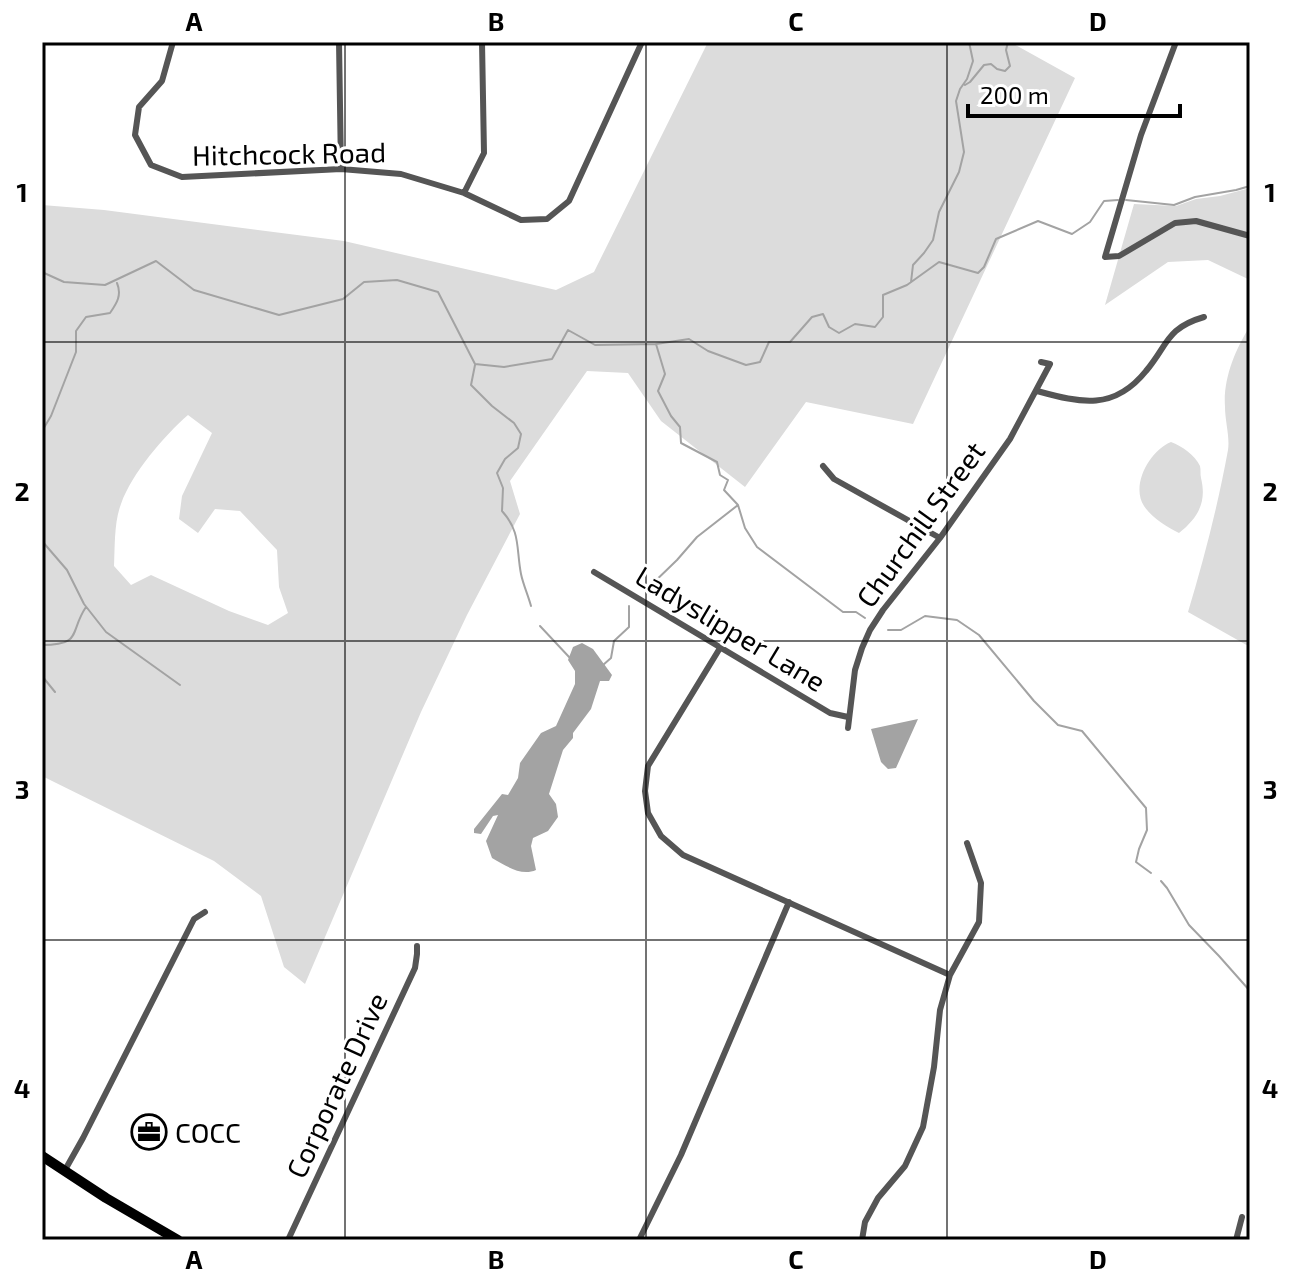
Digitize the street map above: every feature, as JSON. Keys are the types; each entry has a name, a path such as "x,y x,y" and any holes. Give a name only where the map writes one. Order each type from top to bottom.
{"main road":[{"path":"42,1156 178,1240"}],"street":[{"name":"Hitchcock Road","path":"173,42 162,81 139,107 135,135 151,165 182,177 341,169 401,174 464,193 521,220 547,219 569,201 642,42"},
{"path":"339,42 341,169"},
{"path":"464,193 484,153 482,42"},
{"path":"1176,42 1141,135 1105,257 1119,256 1175,223 1196,221 1250,236"},
{"path":"1037,391 1073,401 1101,401 1125,392 1147,371 1176,329 1204,317"},
{"name":"Churchill Street","path":"848,728 855,670 870,630 1010,439 1050,364 1041,362"},
{"path":"823,466 834,479 940,538"},
{"name":"Ladyslipper Lane","path":"594,572 830,713 848,717"},
{"path":"720,648 648,766 645,791 648,813 661,836 683,855 950,975"},
{"path":"862,1240 871,1210 905,1166 923,1127 940,1010 950,975 979,922 981,883 967,843"},
{"path":"639,1240 681,1155 789,902"},
{"path":"65,1171 194,919 205,912"},
{"name":"Corporate Drive","path":"288,1240 415,968 417,946"},
{"path":"1236,1240 1242,1217"}],"shaded area":[{"path":"708,42 1010,42 1075,78 913,424 806,402 745,487 661,421 628,373 587,371 510,481 520,514 421,712 305,984 284,967 261,896 214,861 42,776 42,205 344,241 556,290 594,272","holes":["188,415 212,433 182,496 179,519 198,533 215,509 240,511 277,550 279,587 288,613 268,625 229,611 151,575 131,585 114,566 119,511 126,492 141,468 159,444"]},
{"path":"1250,188 1250,280 1208,260 1168,262 1105,305 1134,204 1176,206"},
{"path":"1250,326 1250,647 1188,612 1228,450 1225,396 1228,375"},
{"path":"1171,442 1188,451 1198,462 1203,487 1199,509 1179,533 1151,514 1140,497 1141,478 1150,460"},
{"path":"582,643 593,649 612,675 609,681 600,681 591,709 563,750 549,794 556,804 558,817 548,831 533,838 531,846 536,870 519,871 492,858 486,841 498,815 493,816 481,834 474,833 474,829 502,794 508,795 518,778 520,763 541,733 556,726 575,684 575,671 568,660 573,647"},
{"path":"918,719 896,768 888,769 881,762 871,729"}],"waterway":[{"path":"911,282 913,265 933,240 939,212 959,172 964,152 956,101 973,61 969,42"},
{"path":"965,85 984,65 991,64 1005,71 1010,66 1006,50 1008,42"},
{"path":"1126,200 1174,205 1195,197 1250,186"},
{"path":"42,272 64,282 105,285 156,261 194,290 279,315 343,299 364,282 397,280 438,292 475,364 504,367 552,359 568,330 595,345 656,344 689,339 708,351 746,365 760,362 769,342 790,342 812,317 823,314 829,327 839,333 855,324 875,327 883,317 883,295 907,285 939,262 978,273 984,267 996,239 1038,221 1072,234 1090,222 1104,201 1118,200"},
{"path":"42,431 76,352 76,331 86,317 110,313 118,299 117,283"},
{"path":"656,344 665,374 658,391 680,427 681,443 717,462 720,475 728,480 724,490 738,505 745,528 757,547 843,612 856,612 865,618"},
{"path":"475,365 471,385 514,423 521,434 518,448 505,459 497,473 503,488 502,511 515,533 521,574 531,606"},
{"path":"646,590 697,537 738,505"},
{"path":"42,541 67,570 84,604 106,632 180,685"},
{"path":"603,665 611,658 614,641 629,627 629,606"},
{"path":"42,645 69,640 86,607"},
{"path":"888,630 901,630 925,616 957,620 979,635 1058,725 1082,731 1146,808 1147,830 1136,862 1151,873"},
{"path":"540,626 570,658"},
{"path":"42,676 55,692"},
{"path":"1161,881 1189,925 1250,991"}],"place":[{"name":"COCC","path":"149,1132"}]}
